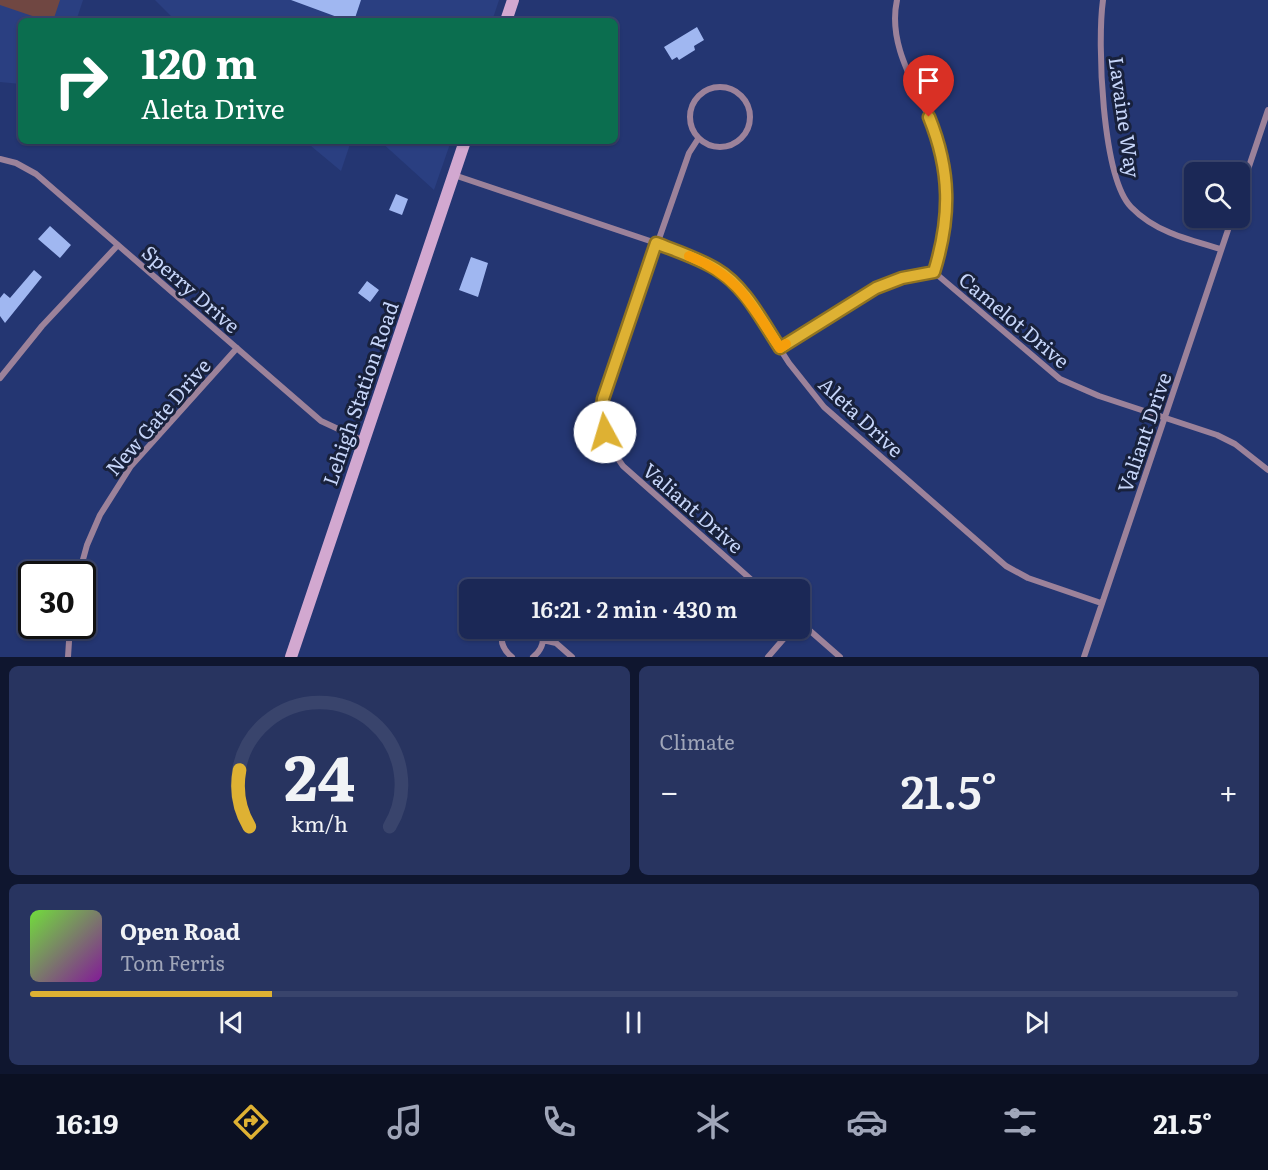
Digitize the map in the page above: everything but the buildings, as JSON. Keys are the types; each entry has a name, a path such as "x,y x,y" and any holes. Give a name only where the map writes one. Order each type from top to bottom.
{"main road":[{"path":"507,18 513,0"},
{"name":"Lehigh Station Road","path":"291,657 464,144"}],"street":[{"path":"897,0 895,22 900,52 939,142 944,166 947,194 946,221 934,272"},
{"name":"Lavaine Way","path":"1103,0 1100,50 1102,92 1114,168 1122,196 1143,219 1184,238 1221,249"},
{"path":"709,88 729,88 745,100 750,118 742,137 735,143 716,147 698,138 692,130 690,111 700,94 709,88"},
{"path":"1250,163 1268,110"},
{"name":"Valiant Drive","path":"698,138 689,153 656,243 602,407 605,432 623,466 751,579"},
{"name":"Sperry Drive","path":"0,159 16,163 36,174 321,421 364,441"},
{"name":"Aleta Drive","path":"454,174 656,243 718,270 744,293 800,379 824,407 1006,566 1028,578 1101,603"},
{"name":"Valiant Drive","path":"1084,657 1228,228"},
{"path":"0,378 42,326 118,245"},
{"name":"Camelot Drive","path":"780,348 876,288 902,278 934,272 1060,379 1099,396 1217,435 1235,444 1268,470"},
{"name":"New Gate Drive","path":"83,561 100,515 131,466 237,348"},
{"path":"810,631 840,657"},
{"path":"68,657 69,639"},
{"path":"501,639 502,645 512,657"},
{"path":"768,657 784,639"},
{"path":"533,657 542,647 543,640 556,643 572,657"}],"shaded area":[{"path":"0,0 83,0 77,18 18,18 18,84 0,82"},
{"path":"0,0 60,0 54,18 38,18 0,5"},
{"path":"155,0 499,0 493,18 173,18"},
{"path":"309,144 350,144 341,171"},
{"path":"383,144 450,144 434,190"}],"slow traffic":[{"path":"689,256 704,262 730,279 744,293 780,348 786,344"}],"route":[{"path":"605,432 603,399 656,243 704,262 730,279 744,293 780,348 876,288 902,278 934,272 946,221 947,194 939,142 929,117"}]}
